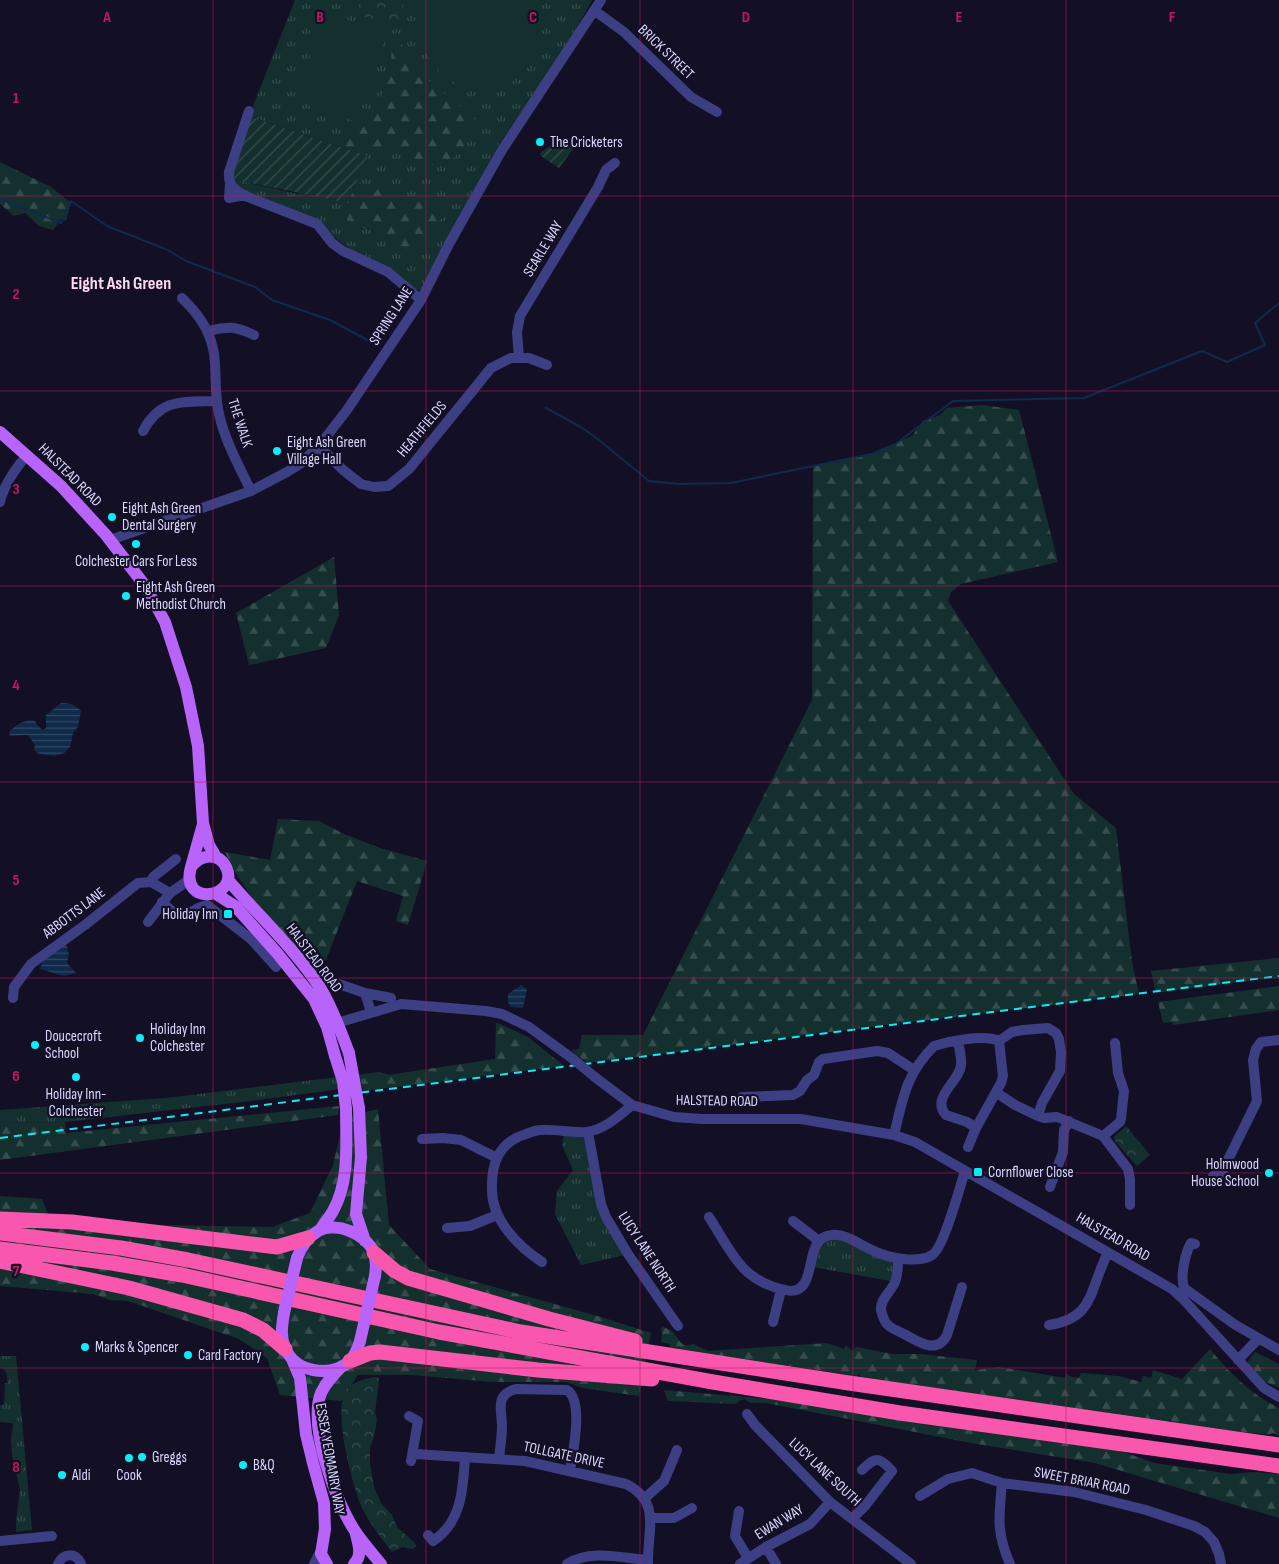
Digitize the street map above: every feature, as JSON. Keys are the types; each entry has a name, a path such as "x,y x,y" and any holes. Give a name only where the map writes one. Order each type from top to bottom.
{"highway":[{"path":"0,1219 72,1222 277,1247 314,1234"},
{"path":"0,1232 56,1238 179,1258 521,1332 734,1366 1279,1445"},
{"path":"370,1247 395,1271 408,1278 604,1334 734,1366"},
{"path":"0,1249 112,1263 173,1274 240,1287 439,1332 713,1382 900,1413 1279,1466"},
{"path":"0,1261 129,1288 243,1320 264,1330 288,1354"},
{"path":"346,1364 370,1353 380,1352 538,1370 713,1382"}],"main road":[{"name":"HALSTEAD ROAD","path":"0,432 61,486 110,540 146,587 165,622 186,687 198,746 203,823 209,846 216,857"},
{"name":"HALSTEAD ROAD","path":"191,867 203,823"},
{"path":"203,856 216,857 227,868 228,880 222,890 216,894 202,894 196,891 189,880 191,867 195,861 203,856"},
{"name":"HALSTEAD ROAD","path":"228,880 288,946 321,990 338,1023"},
{"name":"HALSTEAD ROAD","path":"216,894 235,906 314,1000 326,1027 343,1081 346,1109 346,1156 341,1191 333,1210 314,1234"},
{"path":"338,1023 349,1053 360,1108 361,1157 356,1214 370,1247 376,1264 375,1276 360,1341 346,1364 325,1372 304,1367 288,1354 282,1338 284,1313 300,1249 314,1234 328,1228 347,1230 370,1247"},
{"name":"ESSEX YEOMANRY WAY","path":"288,1354 300,1378 306,1434 324,1503 325,1529 322,1554 327,1564"},
{"name":"ESSEX YEOMANRY WAY","path":"346,1364 326,1384 321,1394 317,1416 324,1458 331,1481 355,1532 381,1564"},
{"path":"354,1564 358,1561 360,1552 355,1532"}],"street":[{"name":"SPRING LANE","path":"110,540 251,491 275,480 296,466 319,446 347,410 422,300 449,244 502,150 595,11 600,0"},
{"name":"BRICK STREET","path":"595,11 624,32 691,97 717,112"},
{"path":"249,111 229,172 229,182 232,188 317,224 332,243 343,252 388,272 422,300"},
{"name":"SEARLE WAY","path":"519,358 517,332 520,316 598,187 606,170 614,163"},
{"name":"THE WALK","path":"182,298 194,309 208,331 213,344 215,358 215,401 219,417 229,444 251,491"},
{"path":"208,331 227,326 239,328 254,335"},
{"name":"HEATHFIELDS","path":"319,446 343,470 361,484 374,487 388,486 409,469 491,368 512,358 519,358"},
{"path":"519,358 529,358 547,365"},
{"path":"143,431 150,417 164,407 178,402 215,401"},
{"path":"0,502 7,483 27,455"},
{"path":"170,893 150,882 153,877 176,858"},
{"path":"148,922 170,893 189,880"},
{"name":"ABBOTTS LANE","path":"13,998 14,988 31,964 138,883 150,882"},
{"path":"162,902 174,914 184,916 207,905 251,940 276,967"},
{"path":"330,981 365,993 391,998"},
{"path":"365,993 371,1012"},
{"name":"HALSTEAD ROAD","path":"338,1023 401,1004 502,1014 529,1027 632,1106 659,1114 687,1118 801,1119 894,1135 915,1142 1172,1289 1264,1388 1279,1397"},
{"path":"894,1135 906,1086 914,1070 934,1046 986,1038 999,1041 1012,1032 1048,1028 1056,1032 1060,1046 1060,1071 1042,1103 1038,1116"},
{"path":"1219,1176 1257,1101 1253,1060 1256,1049 1261,1042 1279,1040"},
{"path":"958,1041 961,1065 942,1099 942,1107 946,1115 967,1122 976,1128"},
{"path":"968,1147 976,1128 997,1092 1003,1076 999,1041"},
{"path":"1103,1136 1121,1119 1124,1091 1118,1073 1115,1043"},
{"path":"742,1097 793,1095 800,1091 807,1080 814,1075 819,1062 823,1059 877,1051 888,1053 914,1070"},
{"path":"997,1092 1015,1105 1038,1116 1044,1118 1057,1117 1103,1136 1128,1170 1130,1205"},
{"path":"542,1262 518,1243 497,1214 492,1194 491,1178 496,1158 504,1146 520,1136 540,1130 588,1132 610,1123 632,1106"},
{"path":"1050,1188 1065,1145 1064,1130 1069,1121"},
{"name":"LUCY LANE NORTH","path":"588,1132 601,1204 606,1217 628,1254 678,1326"},
{"path":"423,1151 423,1139 443,1138 461,1140 496,1158"},
{"path":"709,1217 746,1271 758,1282 792,1292 800,1289 805,1283 818,1241 830,1234 838,1235 875,1252 898,1259 933,1255 938,1250 965,1171"},
{"path":"447,1228 470,1226 497,1214"},
{"path":"793,1221 818,1241"},
{"path":"1195,1244 1191,1243 1187,1250 1182,1282 1184,1288 1234,1324 1279,1350"},
{"path":"1050,1325 1064,1323 1085,1308 1100,1268 1108,1253"},
{"path":"898,1259 895,1282 884,1299 881,1306 882,1311 887,1324 919,1343 930,1346 944,1342 948,1335 962,1288"},
{"path":"773,1322 781,1290"},
{"path":"1238,1360 1258,1339"},
{"path":"499,1459 502,1426 500,1407 504,1395 516,1389 567,1390 571,1393 575,1402 576,1428 570,1470"},
{"name":"LUCY LANE SOUTH","path":"748,1414 755,1424 830,1502 911,1564"},
{"name":"TOLLGATE DRIVE","path":"418,1417 412,1458 465,1457 525,1461 626,1484 634,1488 644,1498"},
{"path":"567,1564 587,1555 648,1562 650,1518 644,1498 664,1481 677,1450"},
{"path":"430,1538 442,1534 456,1515 463,1491 465,1457"},
{"path":"852,1519 895,1469 877,1459 871,1461 862,1470"},
{"name":"SWEET BRIAR ROAD","path":"920,1496 948,1479 972,1473 1002,1483 1074,1492 1146,1510 1194,1526 1205,1532 1214,1542 1219,1554 1220,1564"},
{"path":"1002,1483 998,1519 1004,1552 1010,1564"},
{"name":"EWAN WAY","path":"744,1561 810,1524 830,1502"},
{"path":"650,1518 670,1519 692,1508"},
{"path":"739,1512 736,1536 744,1561"},
{"path":"0,1541 52,1536"},
{"path":"766,1547 776,1564"},
{"path":"314,1564 322,1548"},
{"path":"58,1564 61,1558 69,1555 77,1557 82,1564"}],"green space":[{"path":"295,0 592,0 565,49 499,144 422,289 416,290 360,256 331,235 239,188 231,179 298,194 356,152 249,116"},
{"path":"360,0 405,0 397,27 356,14"},
{"path":"419,0 526,0 535,30 533,55 521,74 504,85 483,90 461,85 440,72 424,48 417,24"},
{"path":"326,12 387,34 356,122 294,100"},
{"path":"397,32 408,57 420,72 475,120 463,148 448,163 419,166 402,152 383,150 356,152 339,147 340,138 363,126 378,102 392,73 391,45"},
{"path":"249,116 367,156 348,203 231,179"},
{"path":"560,138 573,149 559,168 541,156 540,153"},
{"path":"0,162 51,187 71,203 66,221 61,219 53,230 39,226 25,213 14,216 0,204"},
{"path":"356,182 407,199 440,206 445,216 429,228 435,235 428,245 415,251 387,241 378,232 359,227 346,218 348,203"},
{"path":"982,405 1019,410 1058,562 961,584 951,592 948,601 1074,794 1116,828 1132,962 1139,994 714,1047 714,1045 710,1045 710,1048 587,1063 571,1050 579,1049 582,1035 643,1035 812,700 813,466 864,456 912,436 923,421 940,415 947,408"},
{"path":"334,557 339,615 326,648 249,665 236,613"},
{"path":"278,819 319,821 344,834 380,848 427,861 408,925 396,921 403,896 357,881 320,975 255,901 244,886 225,852 270,860"},
{"path":"1279,958 1279,977 1156,993 1151,971"},
{"path":"1279,986 1279,1010 1173,1025 1172,1022 1163,1023 1158,1002"},
{"path":"496,1023 528,1037 564,1066 363,1091 361,1079 495,1059"},
{"path":"379,1072 409,1080 251,1101 65,1122 0,1123 0,1110 166,1098"},
{"path":"339,1106 338,1115 0,1160 0,1123 65,1122 66,1133"},
{"path":"378,1109 389,1225 430,1269 651,1333 639,1396 583,1388 566,1382 493,1382 413,1375 358,1375 341,1401 280,1395 267,1358 239,1339 128,1301 110,1300 93,1294 0,1286 0,1196 42,1199 48,1214 159,1225 272,1227 310,1213 333,1165 344,1117"},
{"path":"1126,1126 1150,1155 1137,1166 1114,1140 1114,1137"},
{"path":"583,1134 597,1202 625,1255 581,1265 555,1214 557,1191 573,1170 562,1145 564,1135"},
{"path":"837,1238 892,1262 893,1270 890,1281 813,1267 820,1248 826,1242"},
{"path":"661,1326 672,1331 683,1344 693,1344 708,1351 827,1343 844,1349 846,1346 853,1351 856,1347 893,1354 919,1354 977,1360 975,1370 999,1367 1065,1378 1066,1374 1079,1378 1081,1373 1119,1376 1141,1382 1143,1376 1151,1378 1153,1370 1182,1379 1210,1349 1241,1382 1258,1396 1279,1408 1279,1436 1273,1433 1269,1435 1220,1429 1174,1423 1170,1420 1166,1422 957,1391 955,1393 865,1380 858,1374 857,1376 791,1366 768,1365 670,1347 670,1344 661,1342"},
{"path":"1255,1352 1279,1364 1279,1388 1264,1381 1246,1364"},
{"path":"0,1356 16,1356 32,1530 16,1532 20,1490 12,1455 13,1423 0,1422 0,1406 4,1404 7,1378 6,1372 0,1367"},
{"path":"374,1377 379,1378 379,1381 375,1412 377,1420 370,1447 370,1464 374,1487 381,1503 392,1515 397,1527 415,1543 416,1546 413,1549 402,1547 392,1552 363,1510 350,1468 341,1414 342,1400 346,1390 352,1385"},
{"path":"664,1390 792,1401 1023,1434 1124,1452 1154,1463 1231,1474 1253,1472 1279,1474 1279,1518 1095,1463 971,1443 766,1403 751,1403 744,1399 736,1404 668,1401"}],"water":[{"path":"61,703 72,704 81,711 78,727 73,733 70,747 64,753 55,756 39,754 34,750 35,745 28,735 10,736 9,732 12,729 20,723 27,721 35,721 43,730 46,728 46,715"},
{"path":"65,944 69,953 67,963 76,973 64,976 40,969 43,961"},
{"path":"521,985 527,989 523,1008 511,1007 508,1002 508,994"}],"waterway":[{"path":"0,199 61,223 71,201 107,226 168,250 186,261 255,287 272,300 330,320 380,345"},
{"path":"546,408 594,436 649,481 678,484 731,483 886,451 953,401 1084,398 1202,351 1227,362 1265,345 1255,323 1279,303"}],"railway":[{"path":"0,1138 1279,976"}],"place":[{"name":"The Cricketers","path":"540,142"},
{"name":"Eight Ash Green Village Hall","path":"277,451"},
{"name":"Eight Ash Green Dental Surgery","path":"112,517"},
{"name":"Colchester Cars For Less","path":"136,544"},
{"name":"Eight Ash Green Methodist Church","path":"126,596"},
{"name":"Holiday Inn","path":"228,914"},
{"name":"Holiday Inn Colchester","path":"140,1038"},
{"name":"Doucecroft School","path":"35,1045"},
{"name":"Holiday Inn- Colchester","path":"76,1077"},
{"name":"Cornflower Close","path":"978,1172"},
{"name":"Holmwood House School","path":"1269,1173"},
{"name":"Marks & Spencer","path":"85,1347"},
{"name":"Card Factory","path":"188,1355"},
{"name":"Greggs","path":"142,1457"},
{"name":"Cook","path":"129,1458"},
{"name":"B&Q","path":"243,1465"},
{"name":"Aldi","path":"62,1475"}],"district":[{"name":"Eight Ash Green","path":"121,283"}]}
